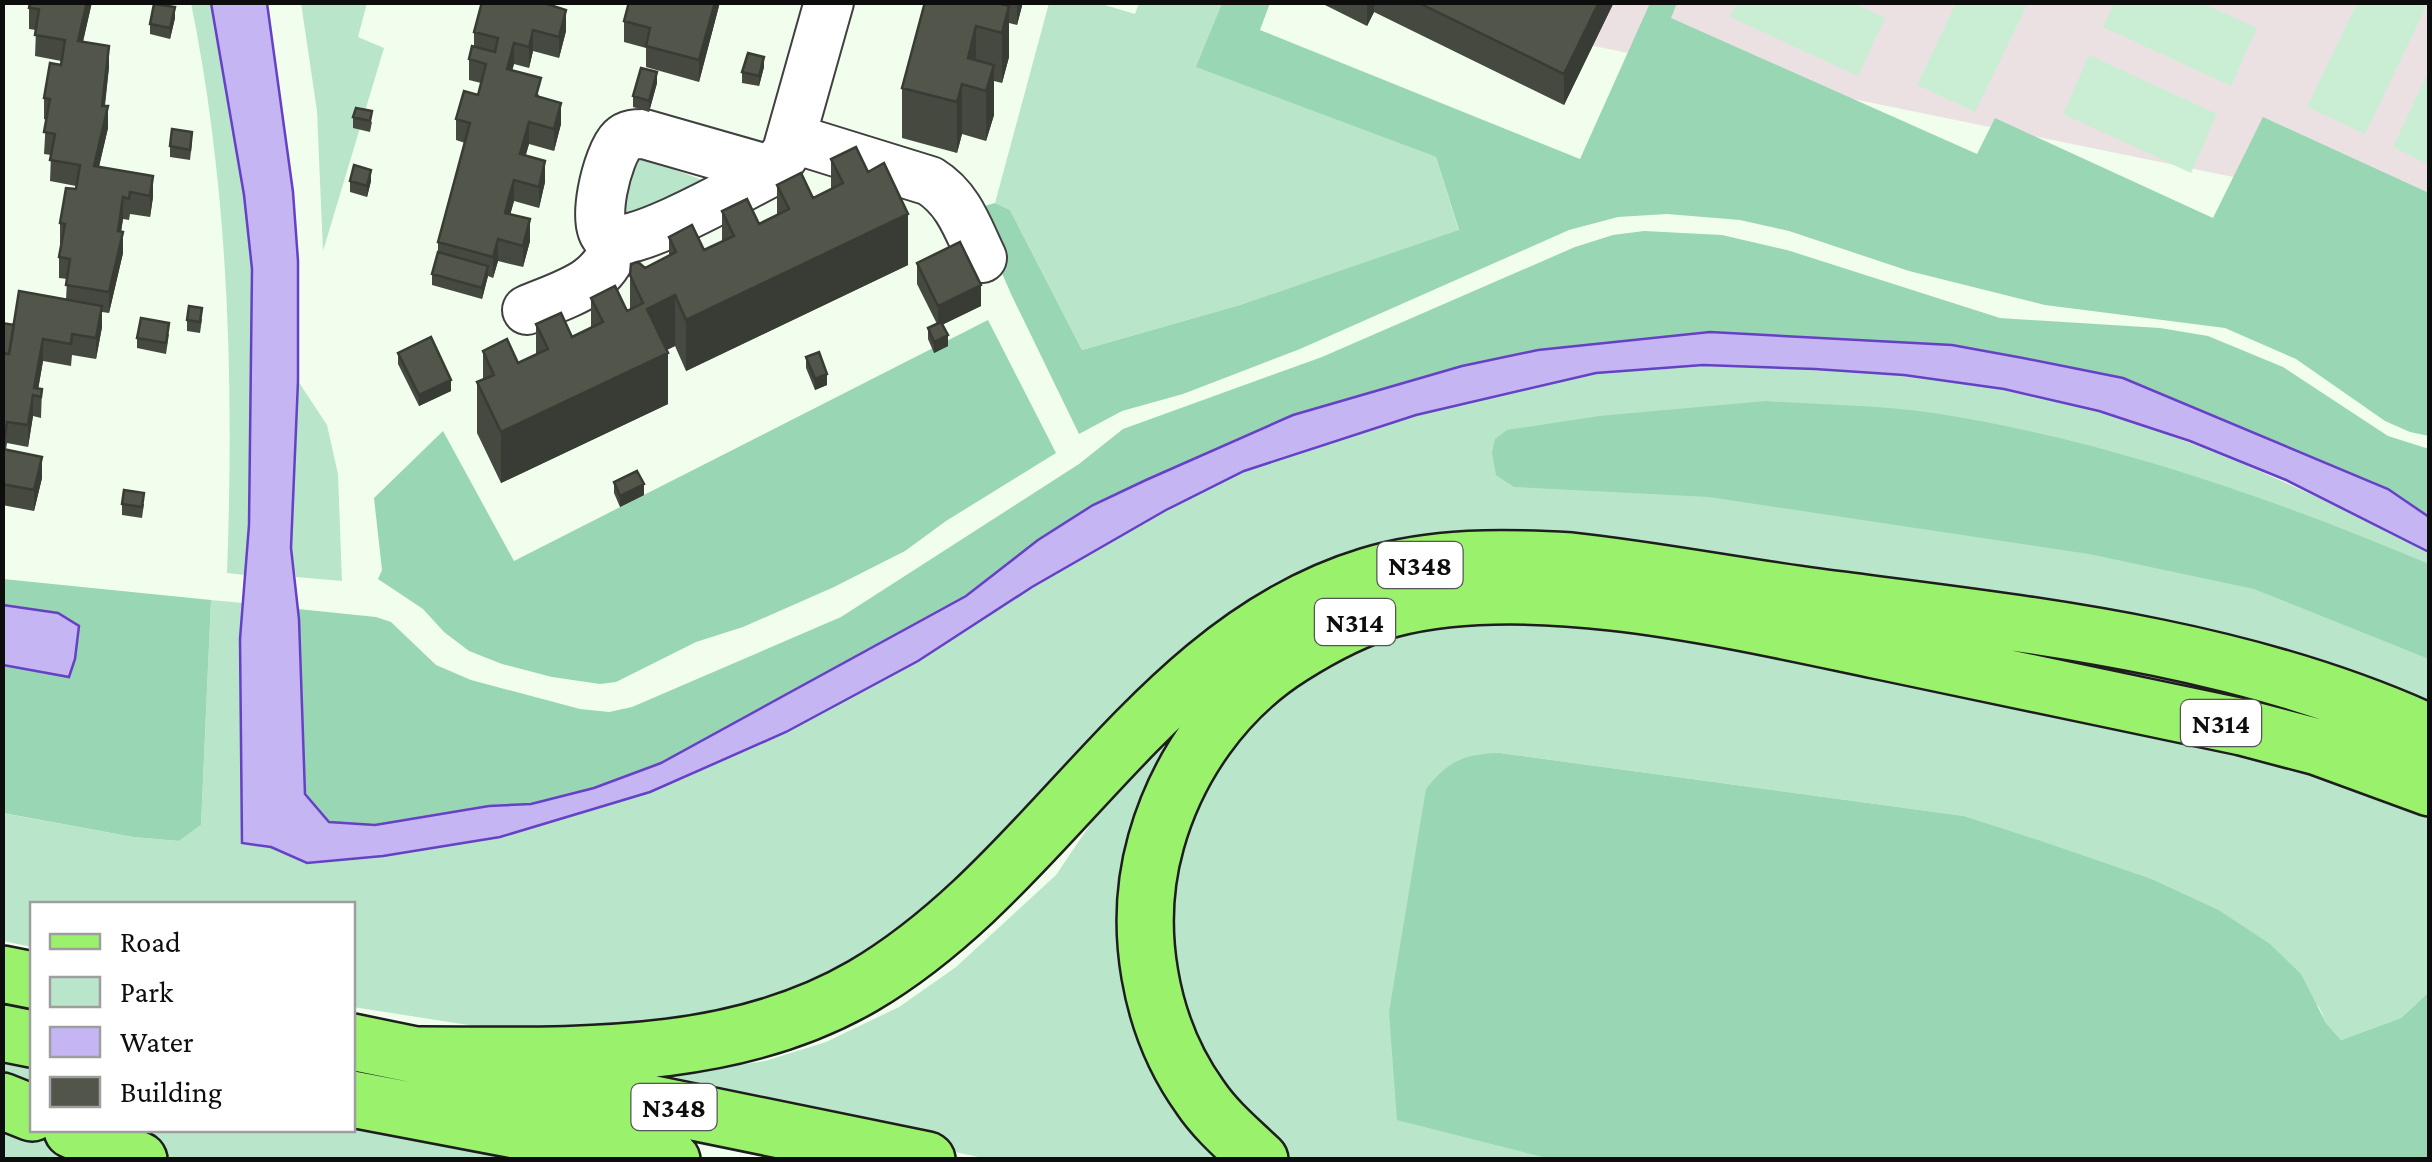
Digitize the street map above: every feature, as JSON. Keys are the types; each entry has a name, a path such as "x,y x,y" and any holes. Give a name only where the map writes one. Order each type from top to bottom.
{"main road":[{"name":"N348","path":"420,1055 588,1056 684,1045 785,1022 861,987 940,933 1028,849 1162,706 1208,665 1288,610 1351,582 1397,568 1506,557 1571,561 2033,624 2278,678 2336,694 2419,725"},
{"name":"N314","path":"1260,1160 1200,1098 1160,1019 1148,971 1150,863 1178,784 1210,733 1244,692 1328,634 1387,610 1486,595 1522,595 1700,616 2242,727 2318,747 2430,788"},
{"path":"2,974 30,980"},
{"path":"2,1034 30,1039"},
{"name":"N348","path":"355,1043 927,1160"},
{"path":"2,1101 30,1112"},
{"name":"N348","path":"355,1101 672,1160"},
{"path":"76,1132 139,1160"}],"street":[{"path":"829,2 782,154 641,237 616,241 606,238 601,231 598,212 615,151 620,142 634,134 644,134 782,154 930,181 942,188 959,208 982,258"},
{"path":"527,310 599,276 613,256 616,241"}],"shaded area":[{"path":"1384,3 2429,3 2429,217"}],"green space":[{"path":"1851,2 1885,18 1858,76 1730,17 1737,3"},
{"path":"191,3 211,3 244,195 252,269 245,575 227,573 230,430 226,286 214,144"},
{"path":"301,3 367,3 358,37 384,48 323,251 317,111"},
{"path":"1049,3 1098,3 1135,14 1139,3 1222,3 1197,67 1436,157 1459,231 1240,305 1082,350 1010,210 995,203"},
{"path":"1222,3 1270,3 1260,30 1580,159 1650,3 1677,3 1671,18 1977,154 1995,118 2213,218 2263,117 2429,193 2429,436 2385,421 2296,359 2225,328 2045,305 1909,271 1789,231 1740,220 1667,214 1618,217 1569,230 1300,349 1183,394 1122,411 1079,434 974,209 995,203 1010,210 1082,350 1240,305 1459,230 1436,157 1196,67"},
{"path":"1956,3 2028,3 1975,112 1917,85"},
{"path":"2114,3 2202,3 2257,28 2231,86 2103,27"},
{"path":"2357,3 2417,3 2426,7 2365,134 2307,107"},
{"path":"2089,55 2217,114 2191,173 2063,114"},
{"path":"2429,70 2430,165 2393,147"},
{"path":"633,154 705,181 616,222"},
{"path":"1644,231 1722,235 1787,250 2000,318 2160,328 2208,336 2283,367 2388,436 2429,449 2429,517 2374,482 2123,378 2023,358 1952,345 1610,344 1538,350 1446,370 1293,415 1146,480 1093,505 1027,548 966,595 657,765 594,788 531,804 489,806 375,825 329,822 305,794 298,609 391,622 436,665 471,680 580,709 609,712 632,707 841,617 1079,464 1123,429 1322,357 1575,247 1613,235"},
{"path":"988,320 1056,453 905,551 834,587 743,627 696,642 616,682 600,684 552,677 469,651 423,609 378,579 382,570 374,498 443,431 514,561"},
{"path":"1703,365 1893,374 1968,383 2062,402 2223,456 2429,552 2429,701 2277,649 1398,545 907,936 789,998 653,1032 494,1029 355,1007 355,902 30,902 30,947 3,941 2,813 133,837 179,841 201,825 211,600 243,603 242,843 270,847 307,863 383,856 500,837 650,792 786,732 918,661 1032,587 1166,510 1244,471 1416,415 1596,373"},
{"path":"298,381 327,425 338,474 342,581 296,577 291,547"},
{"path":"1766,401 1913,410 1998,424 2186,474 2369,539 2429,564 2429,659 2254,589 2089,554 1709,497 1514,487 1496,475 1492,453 1495,439 1507,430 1599,416"},
{"path":"3,579 211,600 201,825 179,841 133,837 3,813 3,665 69,677 79,627 58,613 3,605"},
{"path":"1550,611 2235,749 2429,810 2429,992 2401,1018 2341,1040 2326,1023 2319,1007 2217,909 2152,879 1964,816 1500,753 1397,1119 1555,1159 1288,1160 1264,1142 1230,1106 1168,988 1173,841 1244,714 1356,638"},
{"path":"1150,736 1174,758 1136,856 1236,1159 988,1159 616,1082 765,1061 826,1042 899,1007 956,967 1056,875"},
{"path":"1500,753 1964,816 2041,841 2152,879 2217,909 2270,944 2301,974 2326,1023 2341,1040 2401,1018 2429,992 2429,1159 1555,1160 1397,1120 1389,1012 1426,789 1458,761"},
{"path":"2,1044 30,1050 30,1099 3,1087"},
{"path":"355,1113 589,1159 169,1159 108,1132 355,1132"},
{"path":"2,1114 30,1126 30,1132 44,1132 106,1159 3,1159"}],"water":[{"path":"211,3 267,3 293,192 298,261 291,548 299,619 305,794 329,822 375,825 489,806 531,804 594,788 661,763 966,596 1038,540 1093,505 1146,480 1293,415 1462,366 1538,350 1710,332 1952,345 2123,378 2388,489 2429,517 2429,552 2286,480 2190,441 2099,411 2004,389 1904,375 1815,369 1703,365 1596,373 1416,415 1244,471 1166,510 1032,587 918,661 786,732 650,792 500,837 383,856 307,863 271,847 242,843 240,639 249,525 252,269 244,195"},
{"path":"3,605 58,613 79,626 69,677 3,665"}],"building":[{"path":"30,2 87,2 78,41 109,46 102,106 108,106 94,166 153,176 150,196 130,192 129,199 123,197 118,231 123,232 109,292 66,285 70,259 59,257 65,224 60,223 66,188 76,189 80,165 50,160 55,134 44,132 50,99 44,98 50,63 61,65 65,40 35,35 39,9 29,8"},
{"path":"482,2 541,2 566,10 559,37 533,30 529,47 514,43 507,69 541,78 536,96 561,103 554,129 529,122 520,154 545,161 539,187 514,180 509,197 505,213 530,219 523,246 498,239 493,257 438,242 470,123 456,119 464,91 478,95 486,64 469,59 472,46 495,52 498,38 474,32"},
{"path":"629,2 715,2 699,60 646,46 650,28 624,21"},
{"path":"925,2 993,2 1009,6 1002,33 976,26 968,58 994,65 986,91 962,84 957,102 902,88"},
{"path":"1417,2 1599,2 1564,74"},
{"path":"154,4 175,7 170,28 150,24"},
{"path":"748,53 764,57 759,76 742,72"},
{"path":"641,68 657,72 649,101 633,96"},
{"path":"356,108 372,111 370,121 353,117"},
{"path":"172,129 192,132 190,150 170,146"},
{"path":"856,147 868,172 884,163 908,214 686,320 675,295 647,309 668,353 501,432 477,382 494,375 483,351 507,339 518,363 548,349 536,324 561,313 572,337 603,322 591,298 615,286 627,311 643,303 630,275 631,264 638,262 645,268 676,252 669,237 692,225 704,250 734,236 722,211 747,199 759,224 789,209 777,185 801,173 813,198 843,183 831,159"},
{"path":"354,165 371,170 367,186 350,181"},
{"path":"960,242 981,285 938,306 917,263"},
{"path":"438,252 488,266 482,288 432,274"},
{"path":"19,291 102,306 96,338 72,334 71,344 43,339 34,388 42,389 41,397 33,395 28,425 7,422 3,449 42,457 34,490 2,484 2,353 9,354"},
{"path":"189,306 202,308 200,322 187,320"},
{"path":"141,318 169,323 166,343 137,338"},
{"path":"941,322 948,335 934,342 928,328"},
{"path":"2,323 14,325 9,354 2,353"},
{"path":"431,337 451,380 419,395 398,353"},
{"path":"819,352 827,374 815,379 806,357"},
{"path":"637,471 644,484 620,496 614,482"},
{"path":"124,490 144,493 142,507 122,504"}]}
